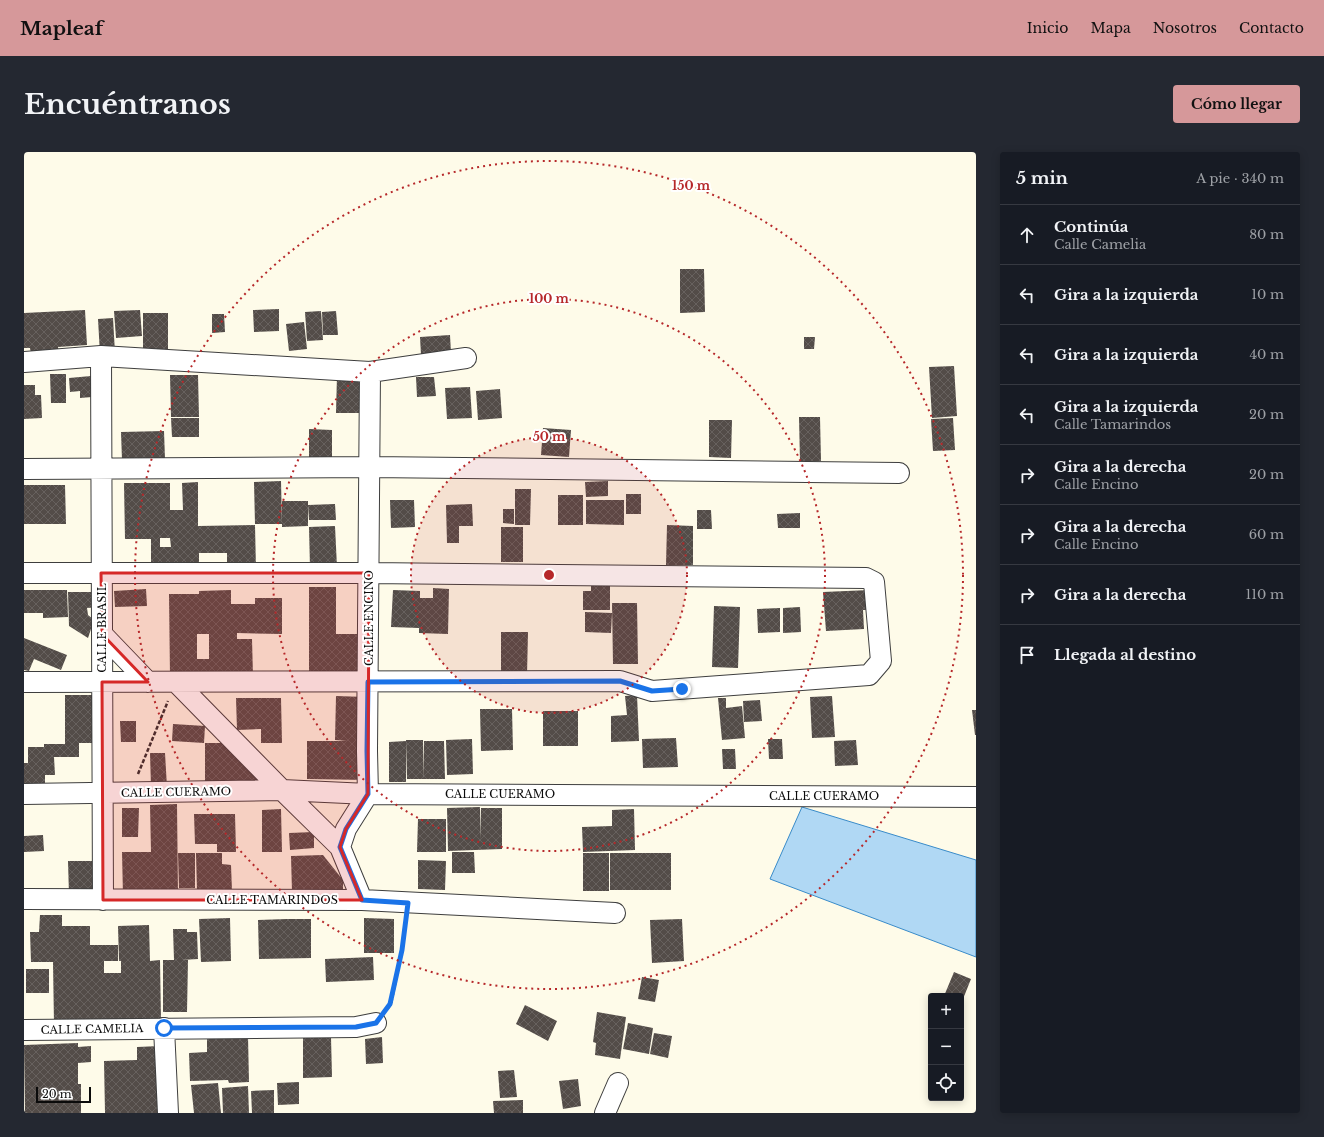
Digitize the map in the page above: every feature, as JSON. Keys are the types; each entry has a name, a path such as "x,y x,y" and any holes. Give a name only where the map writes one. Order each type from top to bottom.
{"street":[{"path":"24,362 101,356 370,372 466,358"},
{"name":"CALLE BRASIL","path":"101,356 103,900"},
{"name":"CALLE ENCINO","path":"368,794 367,751 370,372"},
{"path":"24,469 370,467 899,473"},
{"path":"24,573 369,573 866,578 874,582 881,661 869,675 652,691 620,681 24,682"},
{"path":"102,634 148,682"},
{"path":"176,682 340,847 362,900"},
{"name":"CALLE CUERAMO","path":"24,794 102,794 282,790 368,794 976,797"},
{"path":"340,847 346,829 368,794"},
{"name":"CALLE TAMARINDOS","path":"24,899 362,900 616,913"},
{"name":"CALLE CAMELIA","path":"24,1030 356,1027 376,1023"},
{"path":"164,1028 168,1113"},
{"path":"605,1113 618,1083"}],"path":[{"path":"129,793 176,682"},
{"path":"376,1023 390,1004 402,950 408,903"}],"highlighted area":[{"path":"101,573 369,573 368,794 346,829 340,847 362,900 103,900 102,682 148,682 102,634"}],"water":[{"path":"802,807 976,860 976,957 770,879"}],"building":[{"path":"680,269 704,269 705,312 680,313"},
{"path":"279,309 279,331 254,332 253,310"},
{"path":"85,310 87,345 58,347 59,353 31,354 30,348 24,348 24,313"},
{"path":"140,310 142,336 116,338 114,311"},
{"path":"321,311 323,340 307,341 305,312"},
{"path":"336,311 338,335 323,335 322,312"},
{"path":"143,313 168,313 168,352 143,352"},
{"path":"212,314 224,314 225,332 212,333"},
{"path":"113,318 115,353 100,354 98,319"},
{"path":"304,322 307,349 289,351 286,324"},
{"path":"450,335 451,353 421,355 420,337"},
{"path":"804,337 815,337 814,349 804,349"},
{"path":"954,366 957,416 932,418 929,367"},
{"path":"50,374 66,374 66,403 51,403"},
{"path":"170,375 198,375 199,417 171,417"},
{"path":"337,375 365,375 364,413 336,413"},
{"path":"91,376 92,397 80,398 80,391 70,392 69,378"},
{"path":"416,377 434,377 436,396 417,397"},
{"path":"24,385 35,385 35,395 41,395 42,418 24,419"},
{"path":"470,387 472,418 447,419 445,388"},
{"path":"500,389 502,418 478,420 476,391"},
{"path":"799,417 820,417 821,461 800,462"},
{"path":"171,418 199,418 199,437 172,437"},
{"path":"953,418 955,450 933,451 931,419"},
{"path":"709,420 732,420 731,458 709,457"},
{"path":"543,428 571,430 569,457 541,455"},
{"path":"309,429 332,430 332,460 309,460"},
{"path":"164,431 165,459 122,460 121,432"},
{"path":"281,481 282,524 255,524 254,482"},
{"path":"608,481 608,496 586,497 585,482"},
{"path":"198,482 198,526 255,525 256,570 227,570 227,553 199,553 199,568 151,568 151,539 125,539 124,483 170,483 170,510 183,510 182,483","holes":["160,538 170,538 171,547 160,547"]},
{"path":"24,485 65,485 66,524 24,524"},
{"path":"515,489 531,489 530,525 515,525"},
{"path":"626,494 641,494 641,514 626,514"},
{"path":"558,495 583,495 583,525 558,525"},
{"path":"390,500 414,500 415,527 391,528"},
{"path":"586,500 624,500 624,525 586,524"},
{"path":"282,501 308,501 308,526 282,527"},
{"path":"335,504 336,520 309,520 308,505"},
{"path":"472,504 473,526 459,526 459,543 447,543 446,505"},
{"path":"503,509 514,509 514,524 503,523"},
{"path":"697,510 711,510 712,529 697,529"},
{"path":"800,513 800,528 778,528 777,514"},
{"path":"667,525 693,526 693,565 666,565"},
{"path":"335,526 337,567 310,568 309,527"},
{"path":"501,527 523,527 523,562 501,562"},
{"path":"610,582 610,610 583,610 583,591 591,591 591,583"},
{"path":"309,587 336,587 336,634 364,634 364,680 309,680"},
{"path":"433,588 449,589 448,634 419,633 419,628 391,627 393,590 420,591 420,598 433,598"},
{"path":"146,589 147,606 115,607 114,591"},
{"path":"24,590 67,590 68,617 43,618 43,613 24,613"},
{"path":"231,590 231,604 255,604 255,598 282,598 282,634 237,633 237,639 252,639 253,676 170,677 169,594 199,594 199,591","holes":["197,634 209,634 209,659 197,659"]},
{"path":"870,590 871,610 863,610 864,629 826,631 823,592"},
{"path":"68,592 99,592 101,607 87,608 88,615 94,620 88,638 69,626"},
{"path":"612,603 637,603 638,664 613,664"},
{"path":"714,606 740,607 738,668 712,667"},
{"path":"800,607 801,632 783,633 783,608"},
{"path":"780,608 780,632 758,633 757,609"},
{"path":"585,612 612,613 611,633 585,632"},
{"path":"501,632 528,632 527,675 501,674"},
{"path":"24,638 67,655 61,670 34,659 29,671 24,670"},
{"path":"65,695 100,695 100,743 79,743 79,757 54,757 55,775 45,775 45,784 24,784 24,763 28,763 28,747 44,747 44,744 65,744"},
{"path":"637,695 639,741 611,742 611,716 627,715 625,696"},
{"path":"336,696 366,697 366,780 307,779 307,741 347,741 335,740"},
{"path":"832,696 835,737 812,738 810,697"},
{"path":"236,698 281,698 282,743 261,743 261,729 237,730"},
{"path":"718,698 726,698 726,708 742,706 745,738 722,740"},
{"path":"760,700 762,721 744,722 743,701"},
{"path":"480,709 512,709 513,750 481,751"},
{"path":"972,710 976,710 976,735 975,735"},
{"path":"543,711 578,711 578,746 543,746"},
{"path":"120,721 136,721 136,742 121,742"},
{"path":"173,724 205,726 204,743 172,741"},
{"path":"676,738 678,767 643,768 642,739"},
{"path":"472,739 473,774 447,775 446,740"},
{"path":"768,739 782,739 783,759 769,759"},
{"path":"406,740 423,740 424,779 407,779"},
{"path":"856,740 858,765 835,766 834,741"},
{"path":"406,741 406,782 389,782 389,742"},
{"path":"424,741 444,741 445,779 424,779"},
{"path":"205,743 223,743 261,778 261,785 205,786"},
{"path":"722,749 735,749 736,769 723,769"},
{"path":"150,753 165,753 167,787 151,787"},
{"path":"177,804 178,895 123,896 122,852 151,852 150,805"},
{"path":"480,807 480,839 481,808 502,808 502,849 448,851 447,808"},
{"path":"122,808 139,808 138,837 122,837"},
{"path":"281,809 282,852 262,852 262,810"},
{"path":"634,809 635,850 583,852 582,827 612,826 612,810"},
{"path":"194,814 235,814 236,852 217,852 217,844 195,844"},
{"path":"418,819 446,819 446,852 417,852"},
{"path":"314,832 314,848 290,850 289,833"},
{"path":"43,835 44,851 24,852 24,836"},
{"path":"452,852 474,852 475,873 452,873"},
{"path":"178,853 195,853 195,888 179,888"},
{"path":"196,853 222,853 222,864 231,865 232,891 197,892"},
{"path":"583,853 609,853 609,891 583,891"},
{"path":"610,853 671,853 671,890 610,890"},
{"path":"323,855 343,880 343,890 292,892 291,856"},
{"path":"418,860 446,861 445,890 418,889"},
{"path":"68,861 93,861 93,895 69,895"},
{"path":"40,915 62,915 62,926 90,926 90,945 118,945 118,961 104,961 104,973 121,973 121,961 119,961 118,926 149,925 150,961 160,960 161,1020 54,1024 53,962 31,962 30,932 39,932"},
{"path":"230,918 231,961 201,962 199,919"},
{"path":"364,918 394,919 394,953 364,953"},
{"path":"311,919 311,958 259,959 258,920"},
{"path":"682,919 684,961 652,963 650,920"},
{"path":"173,929 187,929 187,932 197,932 198,959 182,960 188,960 187,1012 163,1012 163,960 174,960"},
{"path":"373,957 374,980 326,982 325,959"},
{"path":"26,969 49,969 49,993 26,993"},
{"path":"954,972 971,979 964,996 964,993 945,993"},
{"path":"642,977 659,980 655,1002 638,999"},
{"path":"525,1005 557,1021 548,1041 516,1024"},
{"path":"597,1012 626,1017 620,1059 595,1055 596,1043 593,1042"},
{"path":"628,1023 653,1028 649,1054 623,1049"},
{"path":"654,1033 672,1036 668,1058 650,1054"},
{"path":"236,1036 248,1036 249,1082 229,1083 228,1080 190,1081 189,1053 207,1052 207,1039 236,1039"},
{"path":"303,1037 331,1037 332,1077 303,1078"},
{"path":"382,1037 383,1063 366,1064 365,1039"},
{"path":"78,1043 78,1047 91,1046 91,1062 78,1063 78,1084 81,1084 81,1113 25,1113 24,1045"},
{"path":"160,1046 162,1113 105,1113 104,1061 137,1060 137,1047"},
{"path":"514,1070 517,1097 500,1098 498,1071"},
{"path":"578,1079 581,1106 563,1109 559,1081"},
{"path":"299,1082 299,1104 278,1105 277,1083"},
{"path":"218,1083 221,1113 194,1113 191,1085"},
{"path":"248,1086 249,1113 223,1113 222,1088"},
{"path":"274,1090 274,1113 252,1113 251,1091"},
{"path":"523,1100 523,1113 494,1113 493,1101"}],"route":[{"path":"164,1028 356,1027 376,1023 390,1004 402,950 408,903 362,900 340,847 346,829 368,794 368,682 620,681 652,691 682,689"}]}
